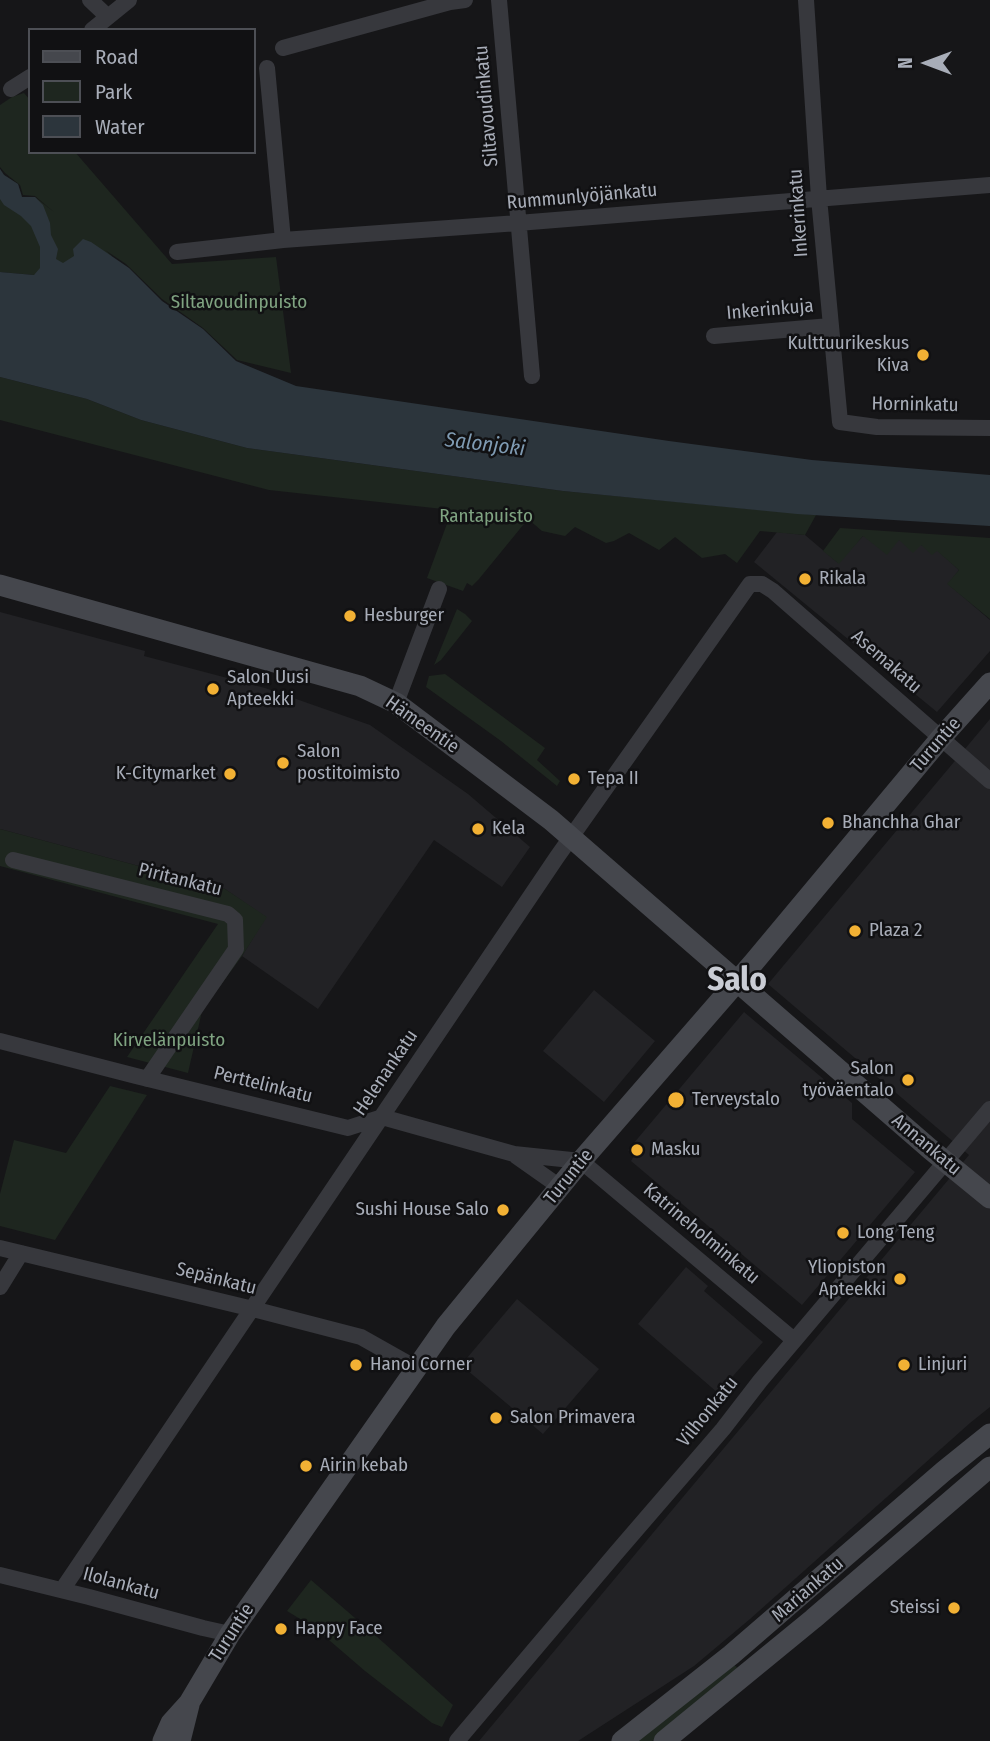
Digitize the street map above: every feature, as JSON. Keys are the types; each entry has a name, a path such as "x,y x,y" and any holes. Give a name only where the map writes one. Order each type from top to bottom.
{"main road":[{"name":"Hämeentie","path":"0,585 360,686 396,703 551,820 737,981"},
{"name":"Turuntie","path":"163,1741 171,1723 189,1703 230,1634 446,1326 581,1161 737,981 940,738 990,683"},
{"name":"Annankatu","path":"737,981 990,1198"},
{"name":"Mariankatu","path":"622,1741 731,1655 990,1434"},
{"name":"Mariankatu","path":"664,1741 748,1674 990,1467"},
{"name":"Turuntie","path":"180,1741 189,1703"}],"street":[{"path":"90,0 107,16"},
{"path":"94,28 128,0"},
{"path":"283,48 450,2 466,0"},
{"name":"Siltavoudinkatu","path":"499,0 532,376"},
{"name":"Inkerinkatu","path":"806,0 819,198 840,422"},
{"path":"267,68 283,240"},
{"path":"11,89 28,78"},
{"name":"Rummunlyöjänkatu","path":"177,252 283,240 990,185"},
{"name":"Inkerinkuja","path":"714,336 830,326"},
{"name":"Horninkatu","path":"840,422 877,427 990,428"},
{"name":"Asemakatu","path":"750,584 762,584 773,591 990,781"},
{"name":"Helenankatu","path":"62,1590 570,837 750,584"},
{"path":"396,703 439,589"},
{"name":"Piritankatu","path":"13,860 228,914 235,920 236,949 147,1079"},
{"name":"Perttelinkatu","path":"0,1041 348,1128 382,1117"},
{"name":"Vilhonkatu","path":"457,1741 723,1429 794,1340 990,1109"},
{"path":"382,1117 514,1154 581,1161"},
{"path":"514,1154 560,1187"},
{"name":"Katrineholminkatu","path":"581,1161 794,1340"},
{"name":"Sepänkatu","path":"0,1248 361,1338 416,1368"},
{"path":"0,1287 22,1253"},
{"name":"Ilolankatu","path":"0,1575 230,1634"}],"shaded area":[{"path":"777,532 805,535 838,563 863,536 899,540 937,550 959,570 948,584 990,620 990,651 937,712 754,562"},
{"path":"0,612 145,651 144,656 265,688 370,725 468,794 530,847 502,887 434,840 318,1009 242,956 266,917 225,889 0,829"},
{"path":"990,719 990,1407 694,1666 578,1741 479,1741 969,1155 768,984"},
{"path":"594,990 655,1041 604,1102 543,1051"},
{"path":"744,1012 852,1103 852,1119 915,1172 802,1305 631,1161 634,1156 628,1150"},
{"path":"686,1267 708,1286 704,1291 763,1342 718,1393 638,1324"},
{"path":"517,1299 599,1369 543,1434 461,1365"}],"green space":[{"name":"Siltavoudinpuisto","path":"24,93 28,98 28,154 77,154 172,264 276,257 291,373 237,360 203,328 162,299 126,264 105,250 112,256 34,275 0,272 0,169 18,184 22,197 35,197 54,212 35,196 23,195 20,185 0,167 0,105"},
{"name":"Rantapuisto","path":"0,377 87,399 141,420 247,448 563,491 816,515 805,535 760,531 737,563 725,554 702,558 675,537 659,550 629,533 606,543 575,527 565,536 542,531 528,519 479,579 472,586 467,583 463,591 427,578 452,510 269,490 0,420"},
{"path":"840,528 990,538 990,619 947,584 959,570 937,551 932,555 921,545 913,553 899,540 887,555 863,536 839,564 823,551"},
{"path":"457,609 472,621 434,665"},
{"path":"445,674 545,748 537,760 560,781 557,786 501,741 426,687 429,676"},
{"path":"0,829 225,889 267,917 202,1011 188,1073 127,1057 218,924 0,866"},
{"name":"Kirvelänpuisto","path":"110,1086 147,1095 55,1240 0,1226 0,1194 14,1140 66,1153"},
{"path":"311,1580 453,1705 442,1727 432,1723 365,1671 315,1628 287,1611"},
{"path":"734,1665 737,1667 735,1673 682,1719 652,1741 633,1741"}],"water":[{"name":"Salonjoki","path":"0,169 18,184 22,197 35,197 43,205 50,223 51,235 58,249 56,259 63,263 74,256 73,249 83,239 91,242 129,268 162,301 203,329 236,361 296,386 812,460 990,475 990,526 797,514 563,491 247,448 141,420 87,399 0,377 0,272 34,275 40,268 40,247 31,226 0,199"}],"place":[{"name":"Kulttuurikeskus Kiva","path":"923,355"},
{"name":"Rikala","path":"805,579"},
{"name":"Hesburger","path":"350,616"},
{"name":"Salon Uusi Apteekki","path":"213,689"},
{"name":"Salon postitoimisto","path":"283,763"},
{"name":"K-Citymarket","path":"230,774"},
{"name":"Tepa II","path":"574,779"},
{"name":"Bhanchha Ghar","path":"828,823"},
{"name":"Kela","path":"478,829"},
{"name":"Plaza 2","path":"855,931"},
{"name":"Salon työväentalo","path":"908,1080"},
{"name":"Terveystalo","path":"676,1100"},
{"name":"Masku","path":"637,1150"},
{"name":"Sushi House Salo","path":"503,1210"},
{"name":"Long Teng","path":"843,1233"},
{"name":"Yliopiston Apteekki","path":"900,1279"},
{"name":"Hanoi Corner","path":"356,1365"},
{"name":"Linjuri","path":"904,1365"},
{"name":"Salon Primavera","path":"496,1418"},
{"name":"Airin kebab","path":"306,1466"},
{"name":"Steissi","path":"954,1608"},
{"name":"Happy Face","path":"281,1629"}],"district":[{"name":"Salo","path":"737,981"}]}
